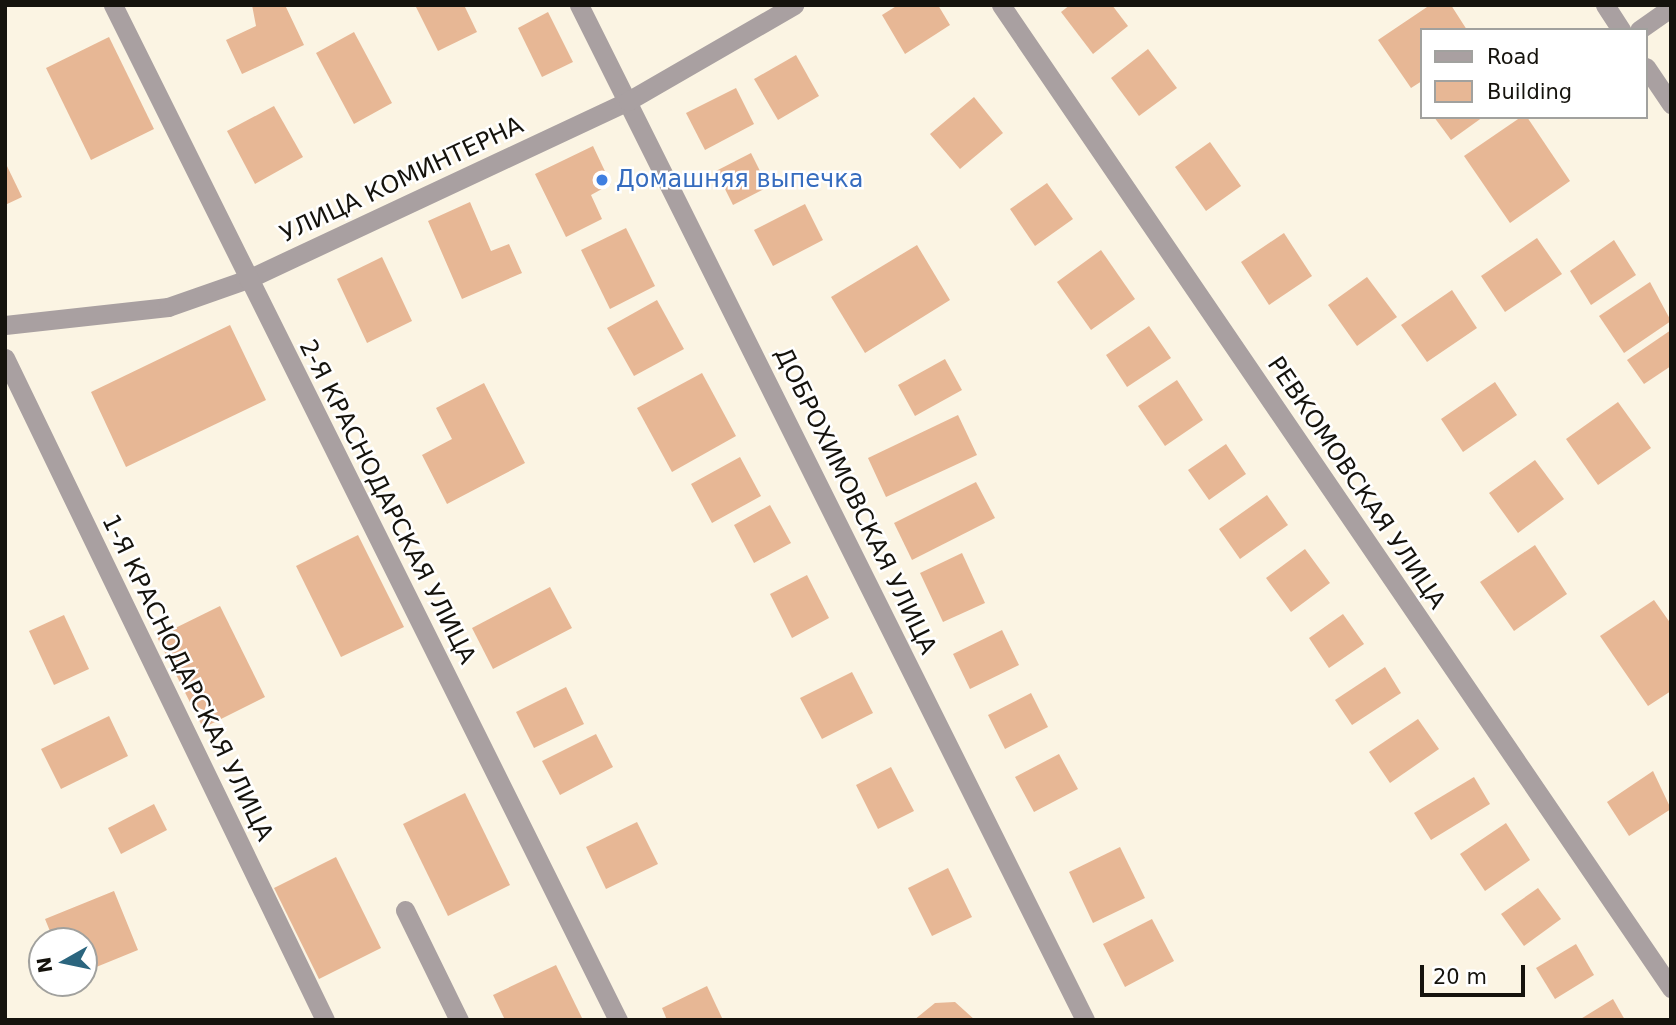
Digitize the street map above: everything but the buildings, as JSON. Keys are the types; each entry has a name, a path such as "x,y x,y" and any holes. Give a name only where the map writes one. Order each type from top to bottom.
{"street":[{"name":"2-Я КРАСНОДАРСКАЯ УЛИЦА","path":"113,5 618,1020"},
{"name":"ДОБРОХИМОВСКАЯ УЛИЦА","path":"579,5 1085,1020"},
{"name":"УЛИЦА КОМИНТЕРНА","path":"5,325 168,307 248,279 628,101 794,5"},
{"name":"РЕВКОМОВСКАЯ УЛИЦА","path":"1001,5 1671,988"},
{"path":"1605,5 1621,28"},
{"path":"1642,28 1671,9"},
{"path":"1648,70 1671,104"},
{"name":"1-Я КРАСНОДАРСКАЯ УЛИЦА","path":"5,358 325,1020"},
{"path":"405,909 459,1020"}],"place":[{"name":"Домашняя выпечка","path":"602,180"}]}
